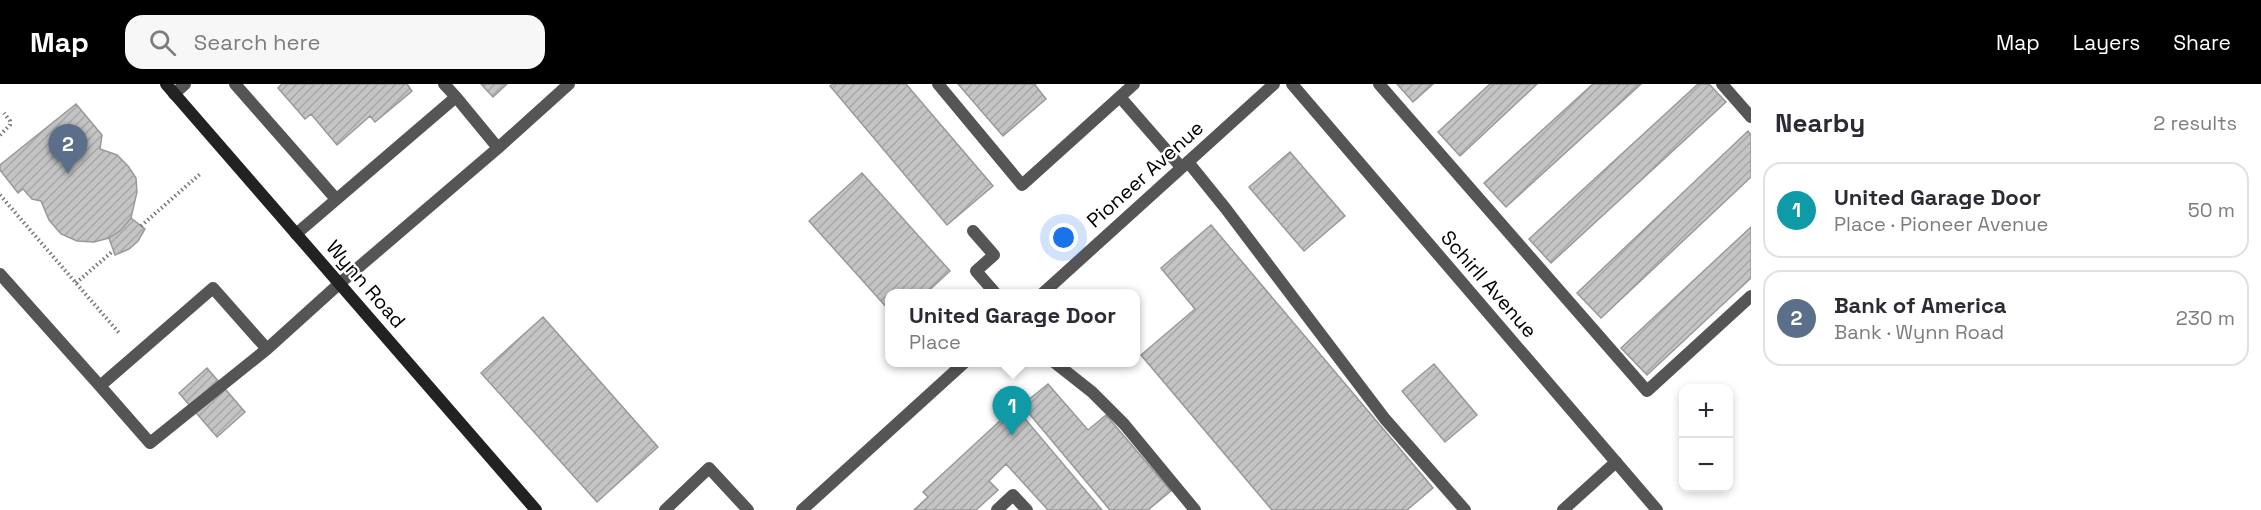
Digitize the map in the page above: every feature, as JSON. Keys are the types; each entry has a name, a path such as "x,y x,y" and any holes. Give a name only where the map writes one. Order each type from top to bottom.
{"street":[{"path":"170,89 185,84"},
{"path":"236,84 336,199"},
{"path":"444,84 498,148"},
{"path":"0,274 150,443 267,348 569,84"},
{"path":"938,84 1022,185 1134,84"},
{"name":"Pioneer Avenue","path":"1048,289 1274,84"},
{"name":"Schirll Avenue","path":"1292,84 1657,510"},
{"path":"1379,84 1647,391 1751,296"},
{"path":"1722,84 1751,117"},
{"name":"Wynn Road","path":"170,89 536,510"},
{"path":"296,234 456,97"},
{"path":"1120,97 1226,209 1385,419 1465,510"},
{"path":"973,231 994,255 976,271 992,289"},
{"path":"100,386 213,288 267,348"},
{"path":"802,510 961,367"},
{"path":"1059,367 1092,392 1124,424 1195,510"},
{"path":"1563,510 1616,462"},
{"path":"665,510 709,468 748,510"},
{"path":"997,510 1013,495 1027,510"}],"path":[{"path":"0,135 10,125 4,113"},
{"path":"141,226 200,174"},
{"path":"0,195 120,334"},
{"path":"76,283 113,251"}],"building":[{"path":"282,84 407,84 412,91 375,122 370,116 337,145 311,114 305,119 278,88"},
{"path":"481,84 507,84 493,97"},
{"path":"833,84 906,84 993,186 947,225 830,86"},
{"path":"958,84 1036,84 1046,99 1003,136"},
{"path":"1397,84 1433,84 1413,102"},
{"path":"1490,84 1537,84 1460,156 1438,132"},
{"path":"1593,84 1641,84 1506,207 1484,183"},
{"path":"1698,84 1709,84 1726,102 1551,263 1529,239"},
{"path":"76,104 102,135 100,149 117,155 136,178 137,192 131,218 121,230 109,238 94,242 77,241 61,234 49,220 41,201 32,199 23,189 18,193 0,170 0,165"},
{"path":"1748,131 1751,135 1751,177 1601,318 1577,293"},
{"path":"1290,152 1345,216 1304,251 1249,187"},
{"path":"862,173 950,271 930,289 885,289 885,306 809,221"},
{"path":"131,218 145,229 138,241 129,249 115,255 109,238 121,230"},
{"path":"1211,225 1433,488 1407,510 1272,510 1141,355 1195,309 1161,268"},
{"path":"1751,227 1751,278 1647,375 1621,348"},
{"path":"543,317 658,447 597,502 481,373"},
{"path":"1434,364 1477,415 1445,442 1402,391"},
{"path":"207,368 245,412 217,437 179,393"},
{"path":"1048,384 1088,430 1106,415 1171,491 1148,510 1110,510 1022,405"},
{"path":"1015,407 1102,510 1048,510 1006,464 989,481 998,490 976,510 914,510 928,497 923,492"}],"place":[{"name":"Bank of America","path":"68,174"},
{"name":"United Garage Door","path":"1012,436"}]}
